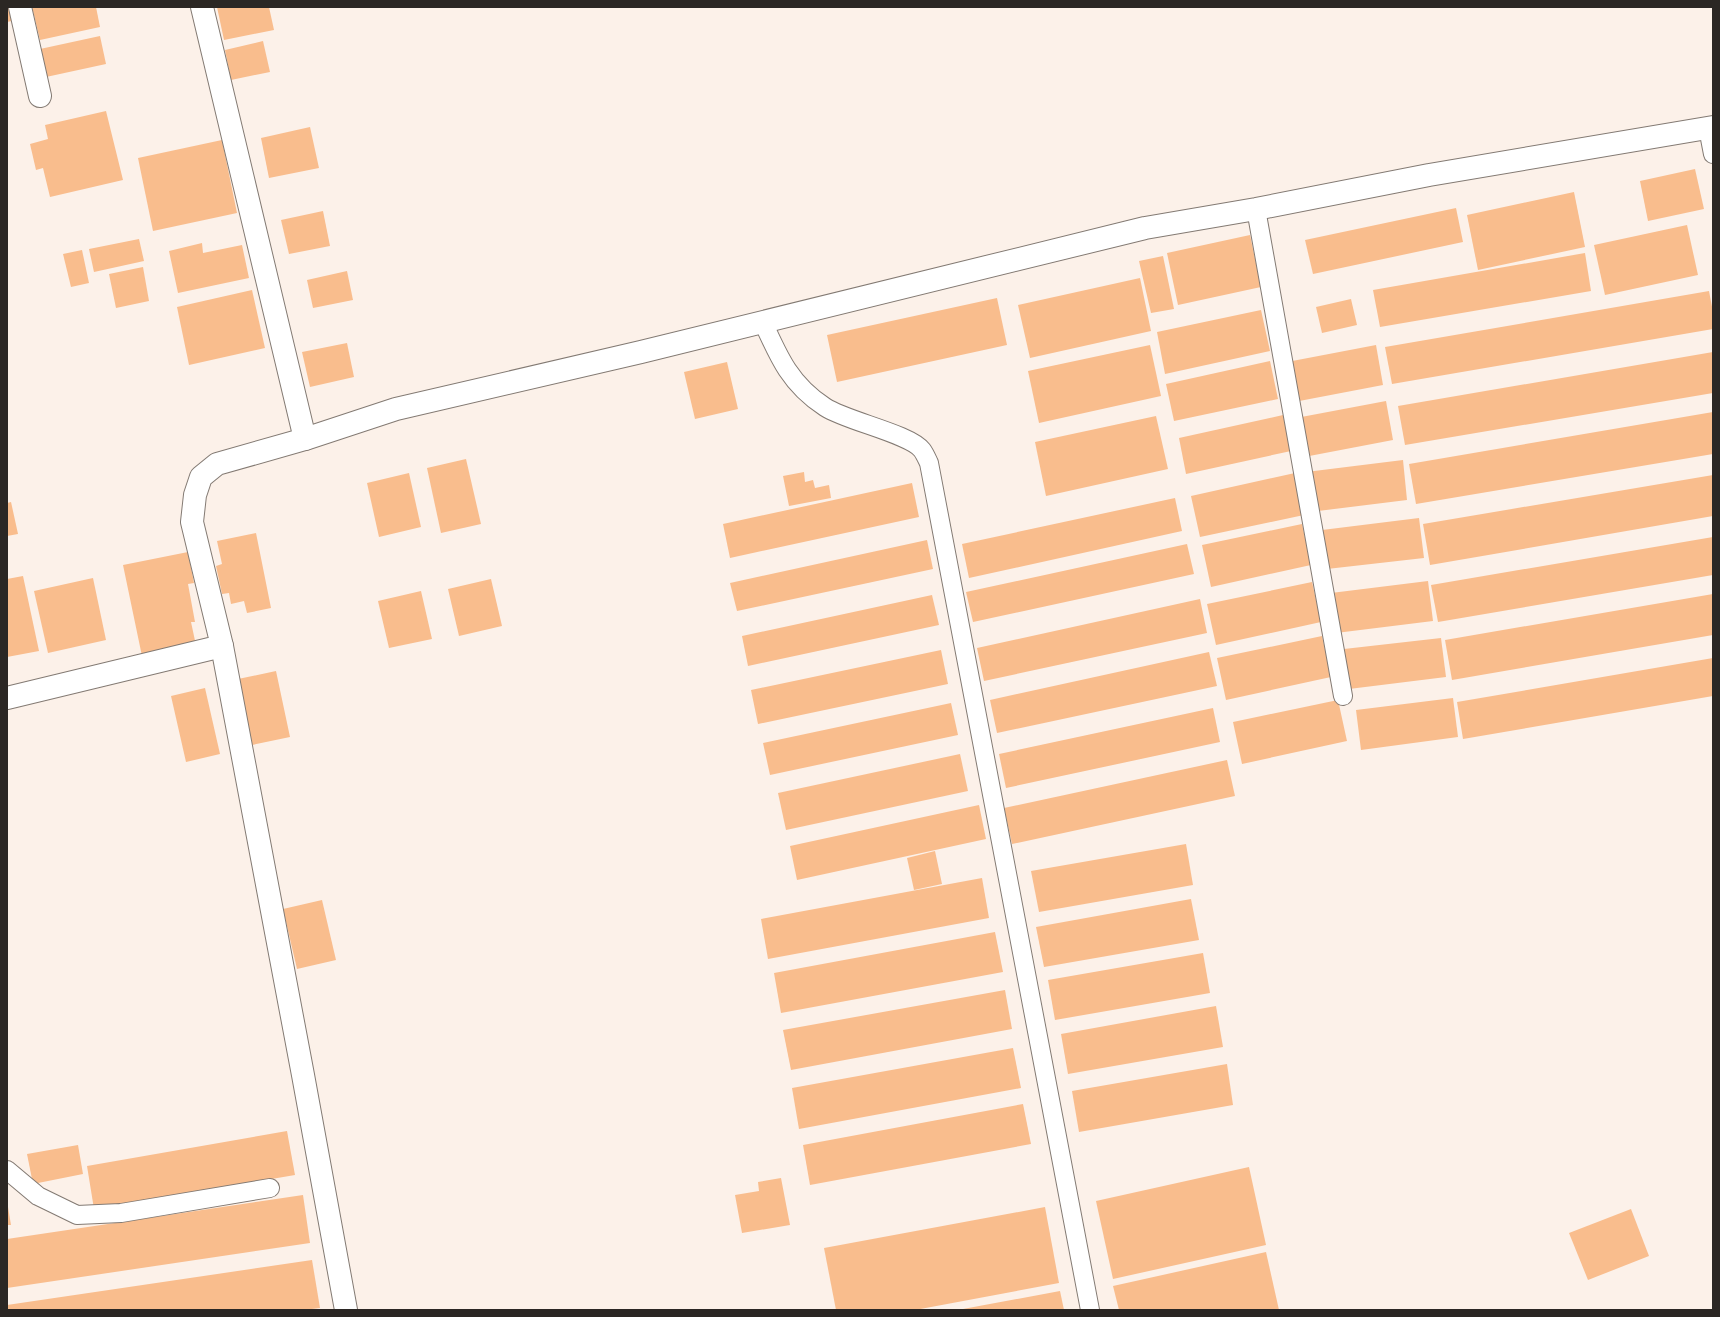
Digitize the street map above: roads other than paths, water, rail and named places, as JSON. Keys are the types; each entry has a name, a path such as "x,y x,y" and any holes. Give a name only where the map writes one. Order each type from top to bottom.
{"street":[{"path":"20,7 40,96"},
{"path":"202,7 305,439"},
{"path":"346,1310 302,1067 222,646 192,522 195,495 201,477 217,464 305,439 396,409 763,322 1146,228 1256,209 1429,175 1710,127"},
{"path":"7,698 222,646"}],"lane":[{"path":"1710,127 1713,154"},
{"path":"1256,209 1343,696"},
{"path":"763,322 784,368 804,391 826,408 856,421 911,441 922,449 929,463 1090,1310"},
{"path":"7,1170 38,1196 77,1215 121,1213 270,1188"}]}
